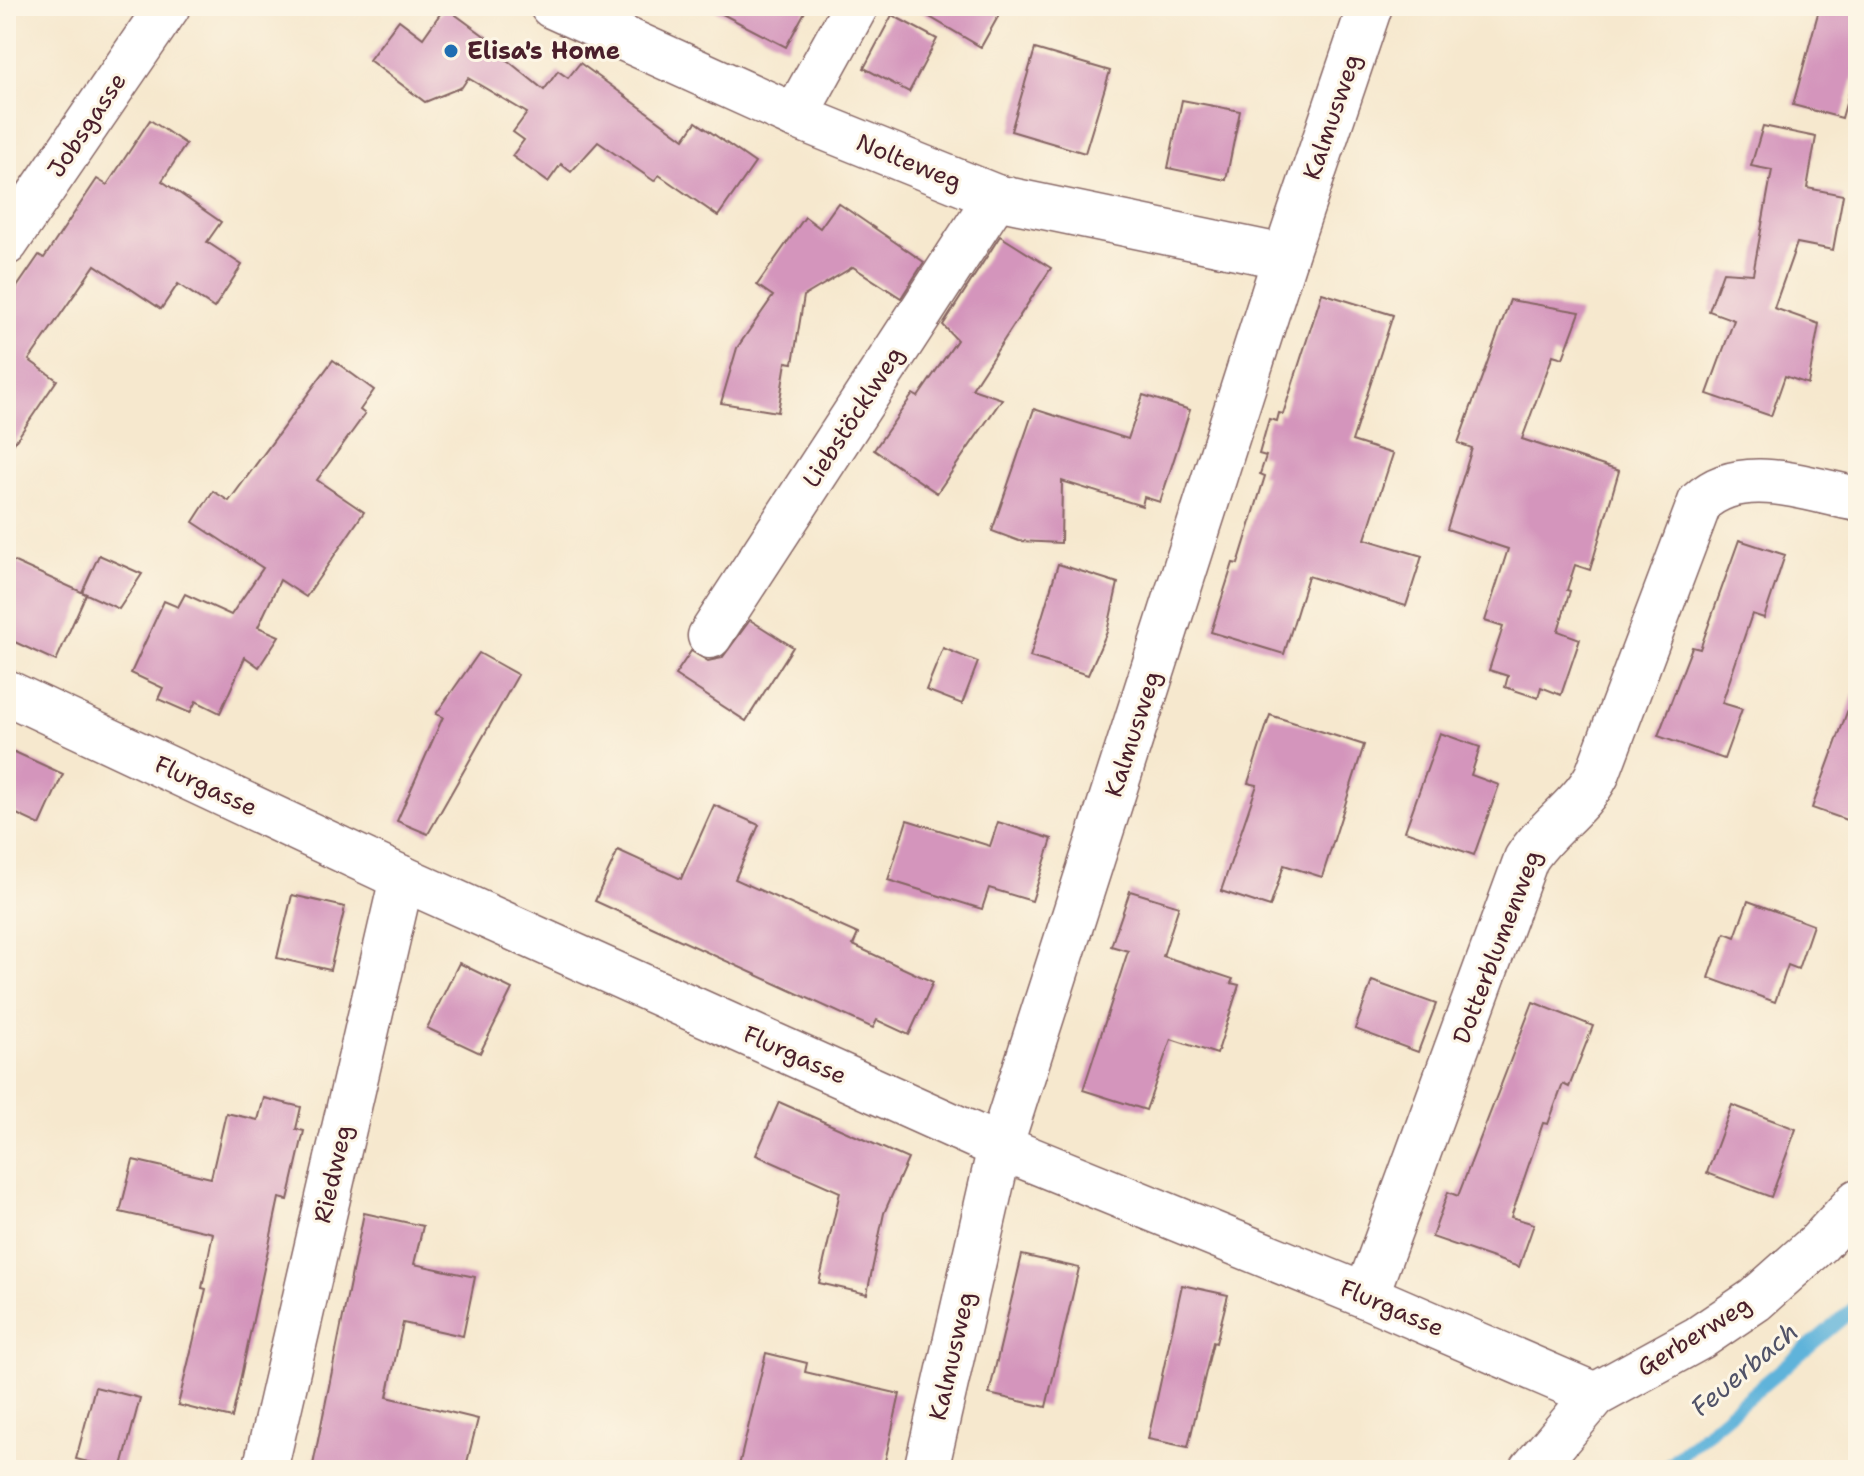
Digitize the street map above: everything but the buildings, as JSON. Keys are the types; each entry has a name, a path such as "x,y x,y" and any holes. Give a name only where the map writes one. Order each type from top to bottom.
{"street":[{"name":"Jobsgasse","path":"6,243 168,6"},
{"name":"Nolteweg","path":"552,6 795,116 996,197 1285,257"},
{"path":"795,116 856,6"},
{"name":"Kalmusweg","path":"926,1470 1000,1147 1285,257 1370,6"},
{"name":"Liebstöcklweg","path":"710,636 996,197"},
{"name":"Dotterblumenweg","path":"1366,1296 1526,859 1540,838 1588,792 1597,775 1700,502 1714,488 1746,480 1858,499"},
{"name":"Flurgasse","path":"6,692 402,878 1000,1147 1366,1296 1595,1395"},
{"name":"Riedweg","path":"265,1470 402,878"},
{"name":"Gerberweg","path":"1532,1470 1595,1395 1699,1338 1755,1300 1819,1243 1858,1201"}],"waterway":[{"name":"Feuerbach","path":"1662,1470 1858,1305"}],"place":[{"name":"Elisa's Home","path":"451,51"}]}
